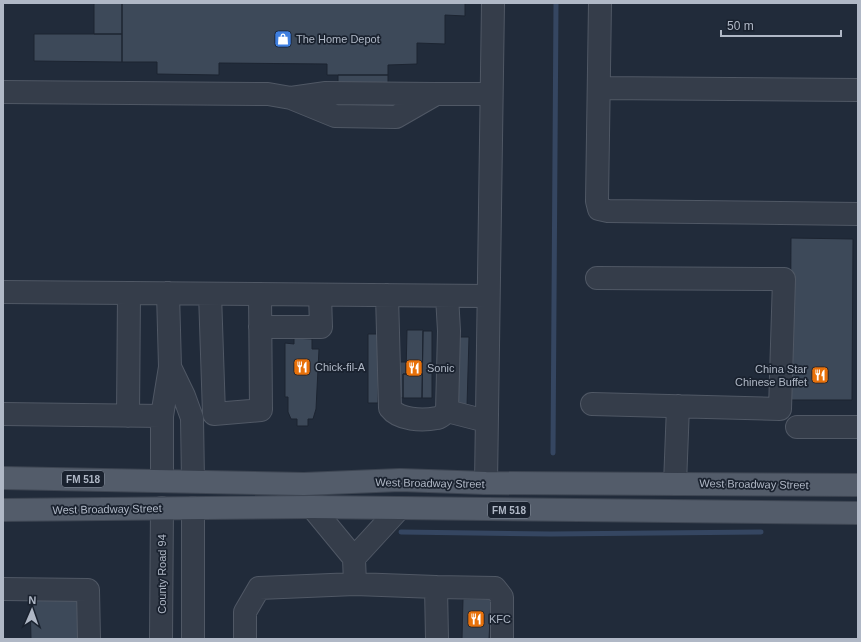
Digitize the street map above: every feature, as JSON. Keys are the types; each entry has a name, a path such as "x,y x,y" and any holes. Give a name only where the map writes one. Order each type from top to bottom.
{"main road":[{"name":"West Broadway Street","path":"3,478 304,484 400,480 486,483 858,485"},
{"path":"162,480 162,508"},
{"path":"193,481 193,508"},
{"path":"814,513 815,485"},
{"name":"West Broadway Street","path":"3,510 312,507 398,510 858,513"}],"street":[{"path":"486,483 493,3"},
{"path":"600,3 600,88 597,201 600,209 608,211 858,214"},
{"path":"600,88 858,90"},
{"path":"3,92 268,94 291,98 335,116 396,117 436,94 491,94"},
{"path":"592,404 780,409 784,280 597,278"},
{"path":"3,292 488,296"},
{"path":"128,416 129,293"},
{"path":"162,480 162,416 170,367 168,293"},
{"path":"210,294 214,414 261,410 260,294"},
{"path":"260,327 321,327 320,295"},
{"path":"387,295 390,408 395,415 406,418 438,418 447,411"},
{"path":"447,296 449,330 447,411"},
{"path":"170,367 184,396 192,418 193,481"},
{"path":"675,484 678,406"},
{"path":"447,411 486,421"},
{"path":"3,414 162,416"},
{"path":"797,427 858,427"},
{"path":"312,507 354,558 355,584"},
{"name":"County Road 94","path":"162,508 162,639"},
{"path":"193,508 193,639"},
{"path":"354,558 398,510"},
{"path":"245,639 245,612 259,588 355,584 495,588 502,597 502,639"},
{"path":"436,587 437,639"},
{"path":"3,589 88,590 88,639"}],"building":[{"path":"94,3 122,3 122,34 94,34"},
{"name":"The Home Depot","path":"122,3 465,3 465,16 445,15 445,44 417,43 417,64 388,65 388,75 327,75 327,64 219,63 219,75 157,74 157,62 122,62"},
{"path":"34,34 122,34 122,62 34,61"},
{"path":"338,75 388,75 388,103 338,104"},
{"path":"791,238 853,239 852,400 790,400"},
{"name":"Sonic","path":"407,330 423,330 422,398 403,398 403,374 406,374"},
{"path":"423,331 432,331 432,398 422,398"},
{"path":"368,334 379,334 378,403 368,403"},
{"path":"458,337 469,337 467,406 456,405"},
{"name":"Chick-fil-A","path":"294,338 312,339 312,349 319,349 316,409 313,419 308,419 308,426 297,426 297,419 291,419 288,412 288,397 285,397 285,343 294,344"},
{"path":"400,362 406,362 406,374 403,374 403,398 399,397"},
{"path":"80,597 80,639 31,639 30,598"},
{"name":"KFC","path":"463,599 491,599 489,639 462,639"}],"waterway":[{"path":"553,453 556,3"},
{"path":"401,532 551,534 761,532"}],"place":[{"name":"The Home Depot","path":"283,39"},
{"name":"Chick-fil-A","path":"302,367"},
{"name":"Sonic","path":"414,368"},
{"name":"China Star Chinese Buffet","path":"820,375"},
{"name":"KFC","path":"476,619"}]}
